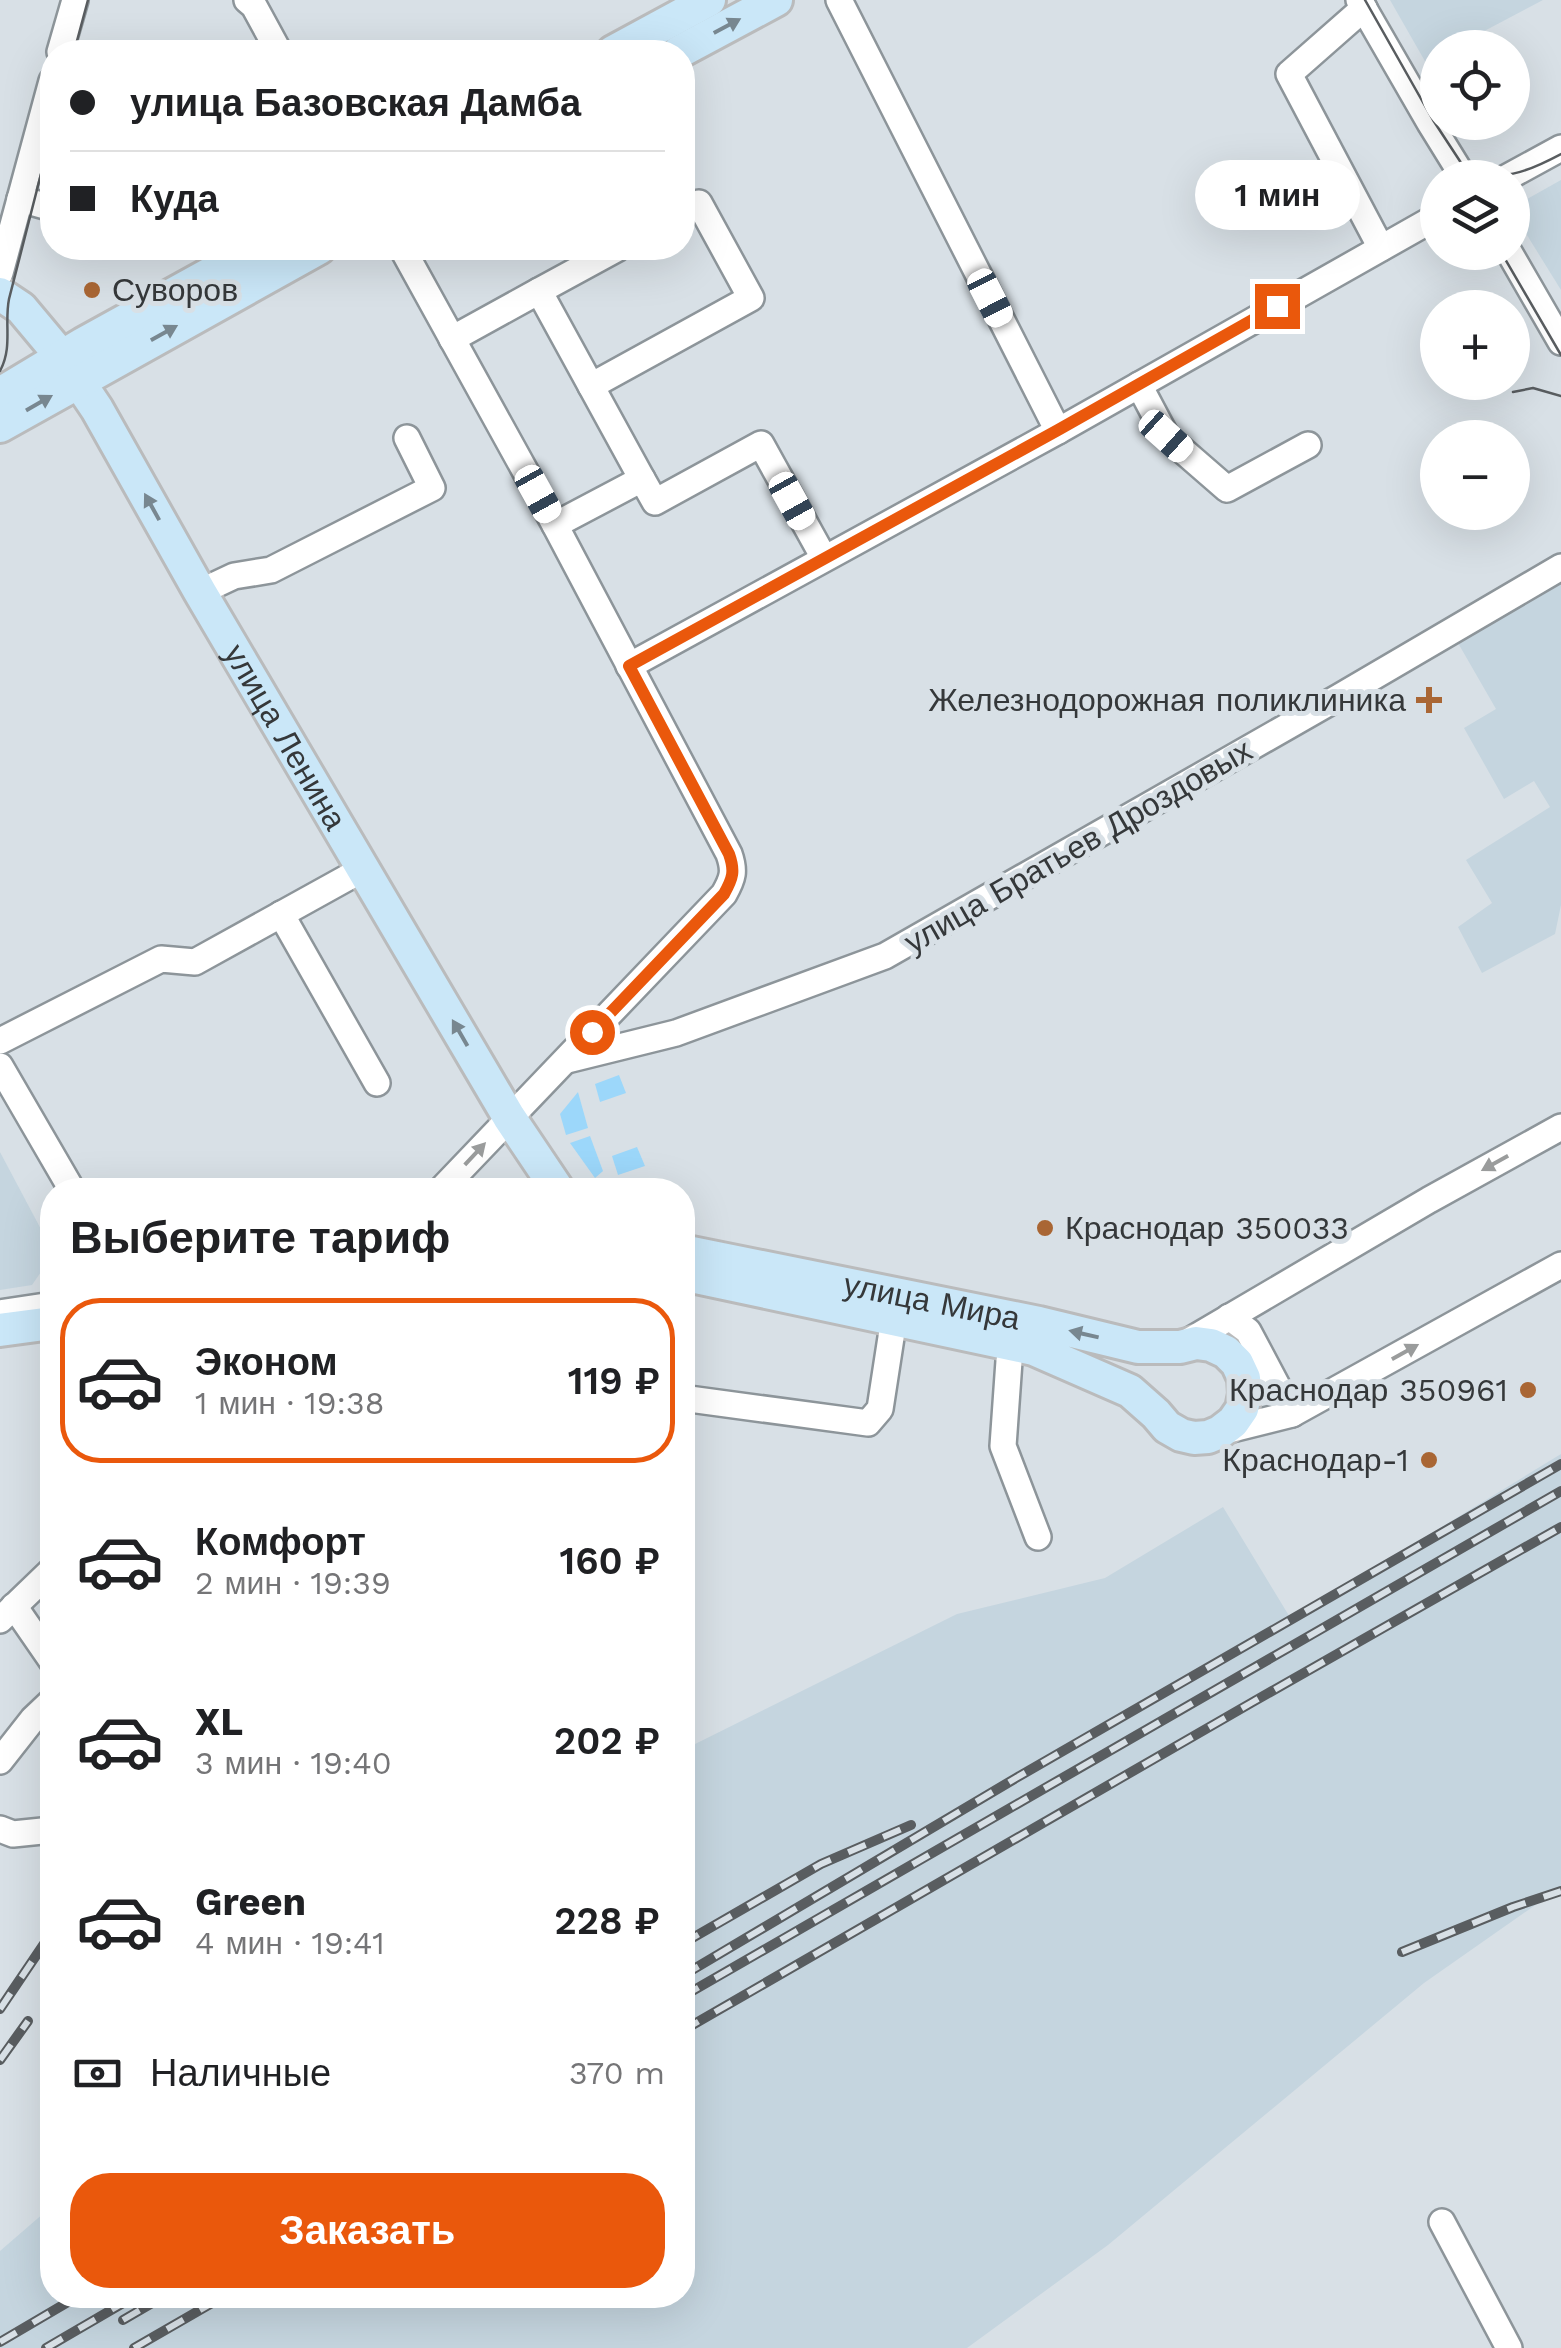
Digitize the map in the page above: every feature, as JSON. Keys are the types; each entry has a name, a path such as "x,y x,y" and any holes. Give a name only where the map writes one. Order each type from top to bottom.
{"main road":[{"path":"634,40 709,0"},
{"path":"695,43 776,0"},
{"path":"0,426 70,369 238,260"},
{"path":"0,394 70,369 294,260"},
{"name":"улица Ленина","path":"0,294 21,308 70,369 510,1118 550,1178"},
{"name":"улица Мира","path":"695,1254 1138,1346 1180,1346"},
{"name":"улица Мира","path":"695,1277 1034,1349 1130,1391 1156,1414"},
{"path":"0,1330 40,1325"},
{"path":"1212,1345 1226,1352 1244,1378 1242,1409 1233,1422 1208,1437 1181,1435 1166,1427 1151,1401 1152,1375 1168,1353 1180,1346 1212,1345"}],"street":[{"path":"63,40 75,0"},
{"path":"248,0 272,40"},
{"path":"840,0 1058,430"},
{"path":"1381,248 1289,74 1361,4 1453,160"},
{"path":"0,272 40,125"},
{"path":"1530,165 1561,148"},
{"path":"20,199 40,205"},
{"path":"591,386 751,298 699,203 695,205"},
{"path":"629,666 1420,226"},
{"path":"409,260 555,525 734,870 724,894 452,1178"},
{"path":"452,339 596,260"},
{"path":"1519,270 1561,342"},
{"path":"538,291 655,502 761,444 824,558"},
{"path":"1139,384 1166,436 1226,489 1308,444"},
{"path":"200,592 234,576 272,570 432,488 407,438"},
{"path":"555,525 642,479"},
{"name":"улица Братьев Дроздовых","path":"566,1060 676,1033 885,956 1561,567"},
{"path":"0,1041 161,959 195,962 363,869"},
{"path":"281,914 377,1083"},
{"path":"0,1066 65,1178"},
{"path":"1180,1346 1561,1127"},
{"path":"1220,1432 1292,1414 1561,1265"},
{"path":"0,1313 40,1307"},
{"path":"695,1400 868,1423 880,1409 894,1318"},
{"path":"1229,1318 1248,1331 1292,1414"},
{"path":"1013,1344 1003,1446 1038,1537"},
{"path":"40,1581 7,1613 40,1648"},
{"path":"0,1761 40,1712"},
{"path":"0,1829 13,1834 40,1831"},
{"path":"1442,2222 1508,2348"}],"shaded area":[{"path":"1390,0 1543,0 1486,30 1420,30 1420,52"},
{"path":"1561,180 1561,290 1530,240 1530,197"},
{"path":"1561,581 1561,905 1555,934 1482,973 1458,927 1492,903 1466,860 1550,807 1534,781 1504,799 1464,728 1496,709 1458,643"},
{"path":"619,1075 626,1093 600,1102 595,1084"},
{"path":"578,1092 588,1128 566,1135 560,1114"},
{"path":"590,1136 603,1171 595,1178 570,1143"},
{"path":"637,1147 645,1166 618,1175 612,1156"},
{"path":"0,1152 40,1227 40,1273 32,1285 0,1290"},
{"path":"1561,1454 1561,1887 1424,1983 1108,2245 967,2348 0,2348 0,2251 40,2216 40,2308 695,2308 695,1744 957,1614 1105,1578 1223,1507 1291,1619"}],"tram line":[{"path":"77,40 88,0"},
{"path":"1365,0 1459,160"},
{"path":"1530,168 1561,154"},
{"path":"0,371 6,353 9,299 40,178"},
{"path":"1511,270 1561,355"},
{"path":"1530,389 1561,396"}],"railway":[{"path":"695,1968 1561,1464"},
{"path":"695,1990 1561,1491"},
{"path":"695,2024 1561,1527"},
{"path":"695,1937 821,1864 911,1825"},
{"path":"1402,1952 1561,1891"},
{"path":"0,2009 40,1950"},
{"path":"0,2060 28,2021"},
{"path":"0,2342 58,2308"},
{"path":"46,2348 115,2308"},
{"path":"123,2320 144,2308"},
{"path":"134,2348 203,2308"}],"place":[{"name":"Суворов","path":"92,290"},
{"name":"Железнодорожная поликлиника","path":"1429,700"},
{"name":"Краснодар 350033","path":"1045,1228"},
{"name":"Краснодар 350961","path":"1528,1390"},
{"name":"Краснодар-1","path":"1429,1460"}],"route":[{"path":"592,1032 724,894 734,870 629,666 1277,306"}]}
